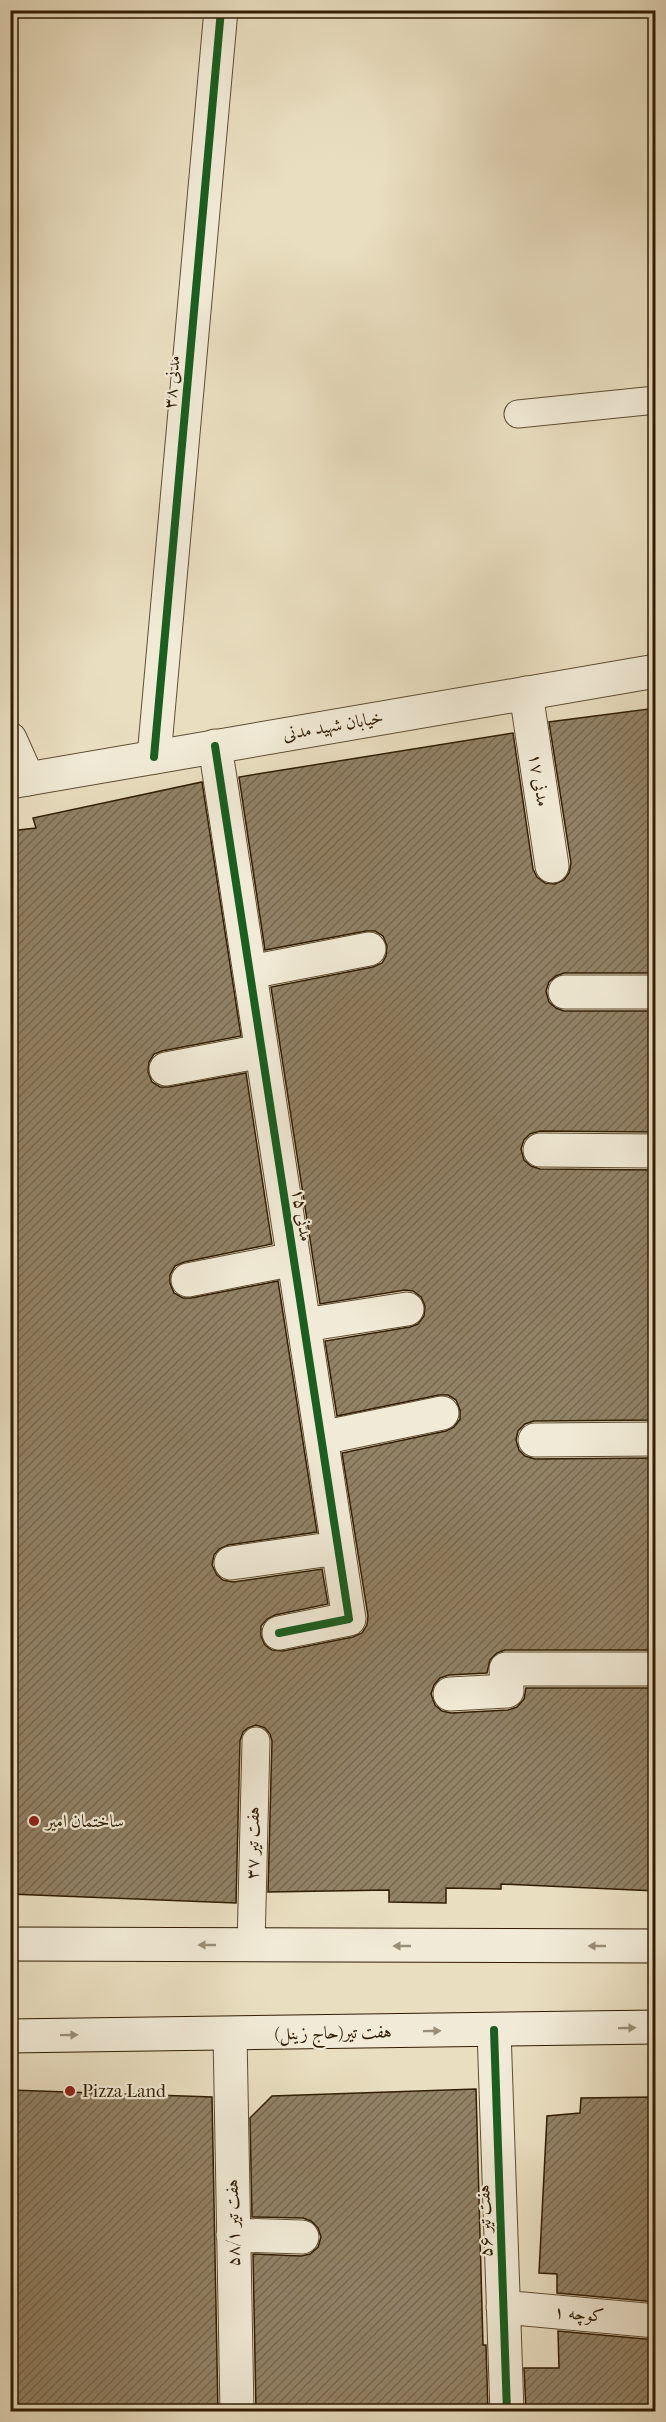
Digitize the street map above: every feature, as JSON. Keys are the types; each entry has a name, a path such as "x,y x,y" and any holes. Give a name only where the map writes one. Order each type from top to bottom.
{"street":[{"name":"مدنی ۳۸","path":"154,757 221,10"},
{"name":"خیابان شهید مدنی","path":"19,780 656,671"},
{"name":"مدنی ۱۷","path":"526,693 552,866"},
{"path":"10,739 19,780"},
{"name":"مدنی ۱۵","path":"215,746 349,1619 279,1633"},
{"path":"250,972 369,949"},
{"path":"565,992 656,992"},
{"path":"166,1069 262,1051"},
{"path":"540,1150 656,1151"},
{"path":"188,1280 294,1259"},
{"path":"304,1325 406,1309"},
{"path":"321,1438 442,1413"},
{"path":"535,1440 656,1439"},
{"path":"231,1563 338,1548"},
{"path":"450,1694 507,1691 506,1669 656,1669"},
{"path":"10,1944 656,1946"},
{"name":"هفت تیر(حاج زینل)","path":"10,2036 656,2027"},
{"name":"هفت تیر ۵۶","path":"494,2030 507,2412"},
{"name":"هفت تیر ۵۸/۱","path":"230,2034 237,2412"},
{"path":"233,2235 302,2237"},
{"name":"کوچه ۱","path":"503,2307 656,2321"}],"lane":[{"path":"518,414 656,400"},
{"name":"هفت تیر ۳۷","path":"251,1946 255,1741"}],"building":[{"path":"656,708 656,973 564,973 549,982 546,991 549,1002 564,1011 656,1011 656,1132 540,1131 530,1134 524,1140 521,1149 524,1160 540,1169 656,1170 656,1420 534,1421 525,1424 518,1431 516,1440 519,1450 525,1456 535,1459 656,1458 656,1650 505,1650 497,1653 490,1660 487,1673 449,1675 440,1678 431,1694 435,1705 442,1711 451,1713 508,1710 517,1707 524,1699 526,1688 656,1688 656,1891 501,1884 501,1889 446,1888 446,1903 389,1902 389,1890 268,1892 272,1741 265,1728 256,1725 243,1732 240,1741 236,1903 10,1894 10,831 36,828 33,818 202,782 241,1036 154,1054 149,1062 148,1072 152,1082 160,1087 246,1073 272,1244 184,1262 175,1266 170,1275 170,1283 174,1293 183,1298 191,1298 278,1281 317,1532 228,1545 219,1549 214,1555 212,1565 217,1575 223,1580 233,1582 322,1569 328,1604 275,1615 261,1626 261,1636 265,1645 272,1650 283,1651 353,1637 362,1633 367,1625 368,1616 342,1453 446,1431 454,1427 460,1419 460,1410 456,1400 448,1395 439,1395 337,1416 325,1341 410,1327 418,1324 424,1316 425,1306 421,1297 413,1291 405,1290 320,1304 271,987 373,967 382,963 386,956 387,946 383,936 375,931 366,931 265,950 239,777 513,733 533,869 537,877 545,883 555,884 564,880 569,873 571,863 549,722"},
{"path":"476,2089 483,2345 486,2345 488,2412 256,2412 253,2254 301,2256 310,2254 318,2247 321,2237 318,2228 311,2221 303,2218 252,2217 250,2118 272,2096"},
{"path":"10,2090 212,2097 218,2412 10,2412"},
{"path":"656,2097 656,2302 557,2293 557,2274 539,2273 547,2116 580,2113 581,2098"},
{"path":"558,2331 656,2340 656,2412 526,2412 524,2368 559,2368"}],"cycle path":[{"path":"154,757 221,10"},
{"path":"215,746 349,1619 279,1633"},
{"path":"494,2030 507,2412"}],"place":[{"name":"ساختمان امیر","path":"34,1821"},
{"name":"Pizza Land","path":"70,2091"}]}
